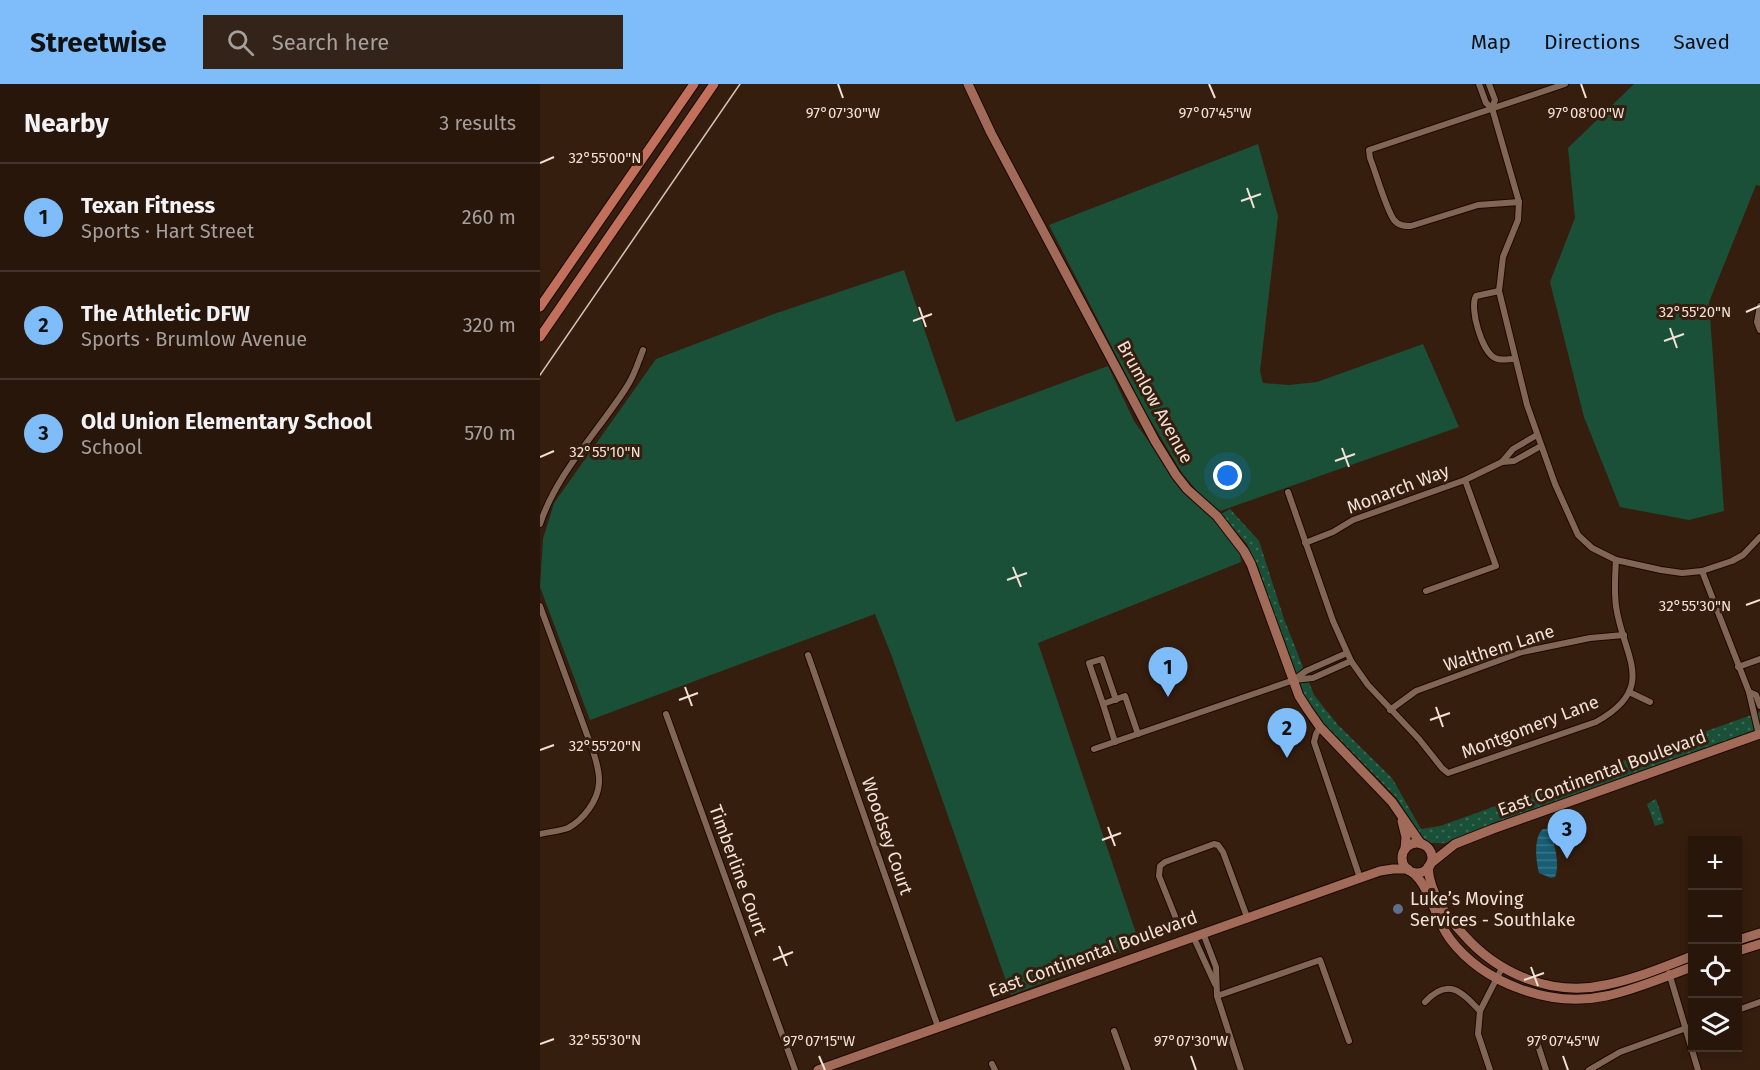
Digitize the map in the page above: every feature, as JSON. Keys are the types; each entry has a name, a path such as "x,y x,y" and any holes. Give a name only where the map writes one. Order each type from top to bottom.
{"main road":[{"path":"540,308 694,84"},
{"path":"540,337 714,84"},
{"name":"Brumlow Avenue","path":"968,84 1155,441 1176,475 1187,489 1217,516 1251,564 1299,696 1320,727 1376,783 1423,845"},
{"name":"East Continental Boulevard","path":"1429,865 1455,844 1582,796 1759,734"},
{"name":"Brumlow Avenue","path":"1401,816 1406,837 1404,851"},
{"path":"1688,958 1668,970 1627,990 1592,998 1548,996 1523,989 1497,978 1470,959 1450,939 1442,927 1421,880 1403,862 1404,851 1412,844 1423,845 1431,854 1430,880 1443,909 1468,941 1487,958 1502,968 1527,979 1550,986 1591,987 1668,970 1688,968"},
{"name":"East Continental Boulevard","path":"1423,845 1455,844"},
{"name":"East Continental Boulevard","path":"1380,871 1404,851"},
{"path":"1410,870 1421,872 1429,865"},
{"name":"East Continental Boulevard","path":"818,1070 1380,871 1393,868 1410,870"},
{"path":"1742,938 1760,933"},
{"path":"1742,949 1760,944"}],"street":[{"path":"1479,84 1486,103 1492,108 1520,202 1518,220 1503,257 1499,291 1514,359 1537,435 1555,484 1578,534 1592,548 1616,560 1682,573 1702,572 1743,555 1760,537"},
{"path":"1489,84 1495,100 1492,108"},
{"path":"1520,202 1478,204 1411,226 1401,225 1395,221 1391,213 1369,150 1565,84"},
{"path":"1499,291 1476,296 1473,308 1476,326 1489,353 1495,358 1514,359"},
{"path":"1760,306 1757,322 1760,330"},
{"path":"541,520 560,480 628,386 643,350"},
{"name":"Monarch Way","path":"1502,462 1514,448 1537,435"},
{"name":"Monarch Way","path":"1305,543 1333,532 1353,520 1466,480 1502,462 1514,461 1541,446"},
{"path":"1426,591 1496,566 1466,480"},
{"name":"Montgomery Lane","path":"1288,492 1333,621 1351,661 1368,685 1448,773 1596,722 1618,706 1629,692"},
{"path":"1616,560 1614,582 1616,607 1633,672 1629,692 1650,702"},
{"path":"1702,572 1749,692 1759,734"},
{"path":"540,606 595,759 599,783 595,799 584,816 567,828 540,834"},
{"name":"Walthem Lane","path":"1390,710 1400,700 1416,691 1522,652 1590,638 1624,635"},
{"path":"1294,680 1306,671 1347,653"},
{"name":"Woodsey Court","path":"808,655 938,1027"},
{"path":"1115,742 1089,663 1102,659 1116,700"},
{"path":"1738,667 1760,659"},
{"path":"1094,749 1294,680 1313,678 1351,661"},
{"path":"1749,692 1756,695 1760,706"},
{"path":"1103,704 1125,696 1138,734"},
{"name":"Timberline Court","path":"666,714 795,1070"},
{"path":"1320,727 1314,742 1360,878"},
{"path":"1175,916 1159,876 1160,866 1165,862 1218,844 1247,917"},
{"path":"1203,933 1216,967 1217,996 1241,1070"},
{"path":"1193,936 1215,985"},
{"path":"1217,996 1320,960 1349,1041"},
{"path":"1490,1070 1478,1034 1480,1011 1502,968"},
{"path":"1668,970 1688,1024"},
{"path":"1425,1002 1431,995 1448,988 1456,989 1480,1011"},
{"path":"1742,1008 1760,1002"},
{"path":"1589,1070 1620,1052 1688,1027"},
{"path":"1114,1031 1128,1070"},
{"path":"1536,1039 1546,1070"},
{"path":"1694,1052 1698,1070"}],"green space":[{"path":"1634,84 1760,84 1760,186 1756,185 1709,302 1724,511 1689,520 1620,507 1584,417 1550,282 1575,218 1568,148"},
{"path":"1258,144 1278,216 1260,371 1263,383 1289,385 1317,382 1423,344 1459,427 1220,511 1198,492 1182,473 1145,411 1049,225"},
{"path":"904,270 956,422 1108,366 1134,421 1182,488 1224,529 1240,553 1241,562 1038,643 1140,945 1011,995 875,614 590,720 540,587 543,539 554,503 656,359 771,315"},
{"path":"1230,509 1259,541 1284,619 1314,695 1338,725 1392,778 1421,829 1440,826 1760,712 1760,730 1445,843 1424,840 1413,830 1395,796 1315,714 1303,696 1260,573 1247,544 1221,514"},
{"path":"1656,799 1664,823 1655,826 1647,804"}],"water":[{"path":"1543,829 1547,829 1550,833 1556,853 1555,877 1551,878 1539,873 1537,863 1538,838"}],"railway":[{"path":"540,375 740,84"}],"place":[{"name":"Texan Fitness","path":"1168,697"},
{"name":"The Athletic DFW","path":"1287,758"},
{"name":"Old Union Elementary School","path":"1567,859"},
{"name":"Luke’s Moving Services - Southlake","path":"1398,909"}]}
